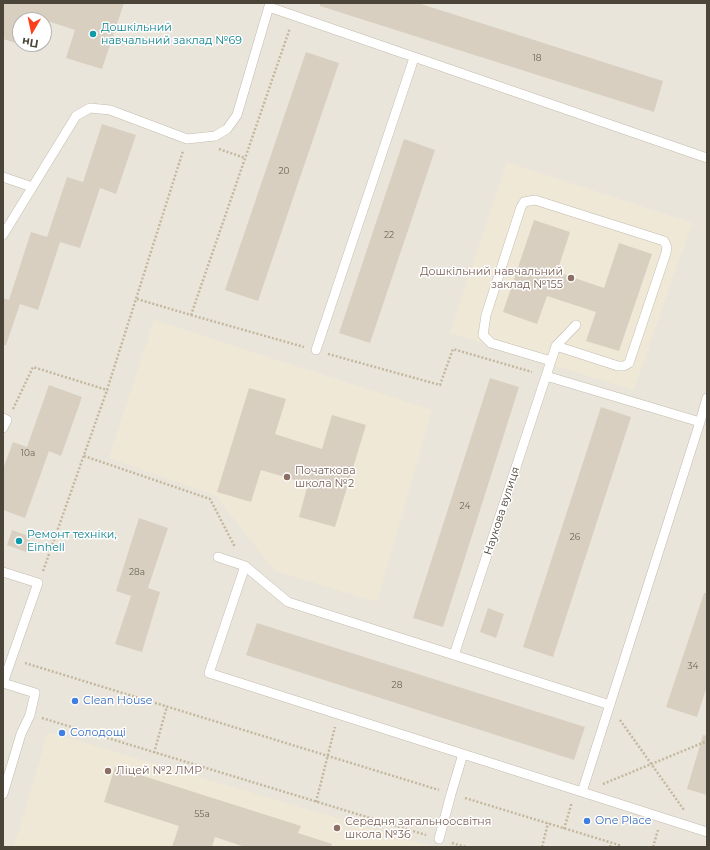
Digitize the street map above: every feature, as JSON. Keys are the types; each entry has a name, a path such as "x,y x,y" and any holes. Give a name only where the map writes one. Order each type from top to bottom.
{"lane":[{"path":"3,235 76,116 90,108 110,110 187,139 215,136 227,129 237,115 269,5 294,16 414,58 707,158"},
{"path":"316,350 414,58"},
{"path":"3,177 32,187"},
{"path":"551,361 490,343 483,335 486,315 521,207 524,202 535,200 664,242 667,247 629,363 624,366 618,366 556,346 576,325"},
{"name":"Наукова вулиця","path":"454,655 556,346"},
{"path":"546,376 700,422"},
{"path":"579,791 610,705 707,398"},
{"path":"218,557 245,566 288,602 610,705"},
{"path":"245,566 209,673 707,832"},
{"path":"3,572 38,583 3,683 35,693 30,715 21,734 3,794"},
{"path":"440,839 463,754"}],"path":[{"path":"191,315 294,16"},
{"path":"38,583 108,390 187,139"},
{"path":"137,299 440,385 453,349 546,376"},
{"path":"4,422 33,367 108,390"},
{"path":"84,456 210,499 245,566"},
{"path":"12,659 619,845 619,847"},
{"path":"610,705 698,829"},
{"path":"154,753 167,706"},
{"path":"316,802 329,756 338,714"},
{"path":"30,715 466,847"},
{"path":"564,829 579,791 652,764 707,741"},
{"path":"542,847 548,824"},
{"path":"653,847 657,832"},
{"path":"610,847 611,843"}],"shaded area":[{"path":"3,3 707,3 707,847 3,847"},
{"name":"Дошкільний навчальний заклад №155","path":"507,162 692,223 634,390 450,333"},
{"name":"Початкова школа №2","path":"154,320 432,410 377,602 275,571 215,495 109,458"},
{"name":"Ліцей №2 ЛМР","path":"48,732 434,847 14,847"}],"building":[{"name":"Дошкільний навчальний заклад №69","path":"3,3 124,3 102,69 66,58 75,30 52,23 52,12 12,12 12,42 3,39"},
{"path":"320,3 418,3 663,81 654,112 320,6"},
{"path":"306,52 339,63 258,301 225,290"},
{"path":"102,124 136,135 116,194 100,188 80,248 60,242 38,310 20,304 6,345 3,345 3,298 9,300 31,232 47,237 67,177 83,182"},
{"path":"404,139 435,150 370,343 339,333"},
{"path":"534,220 570,232 557,272 604,288 619,243 652,254 619,351 586,341 596,312 547,296 537,324 503,312"},
{"path":"490,378 519,387 443,627 413,618"},
{"path":"49,385 82,397 61,456 49,451 25,518 3,510 3,469 13,442 27,447"},
{"path":"249,388 286,399 275,434 322,449 332,415 366,425 335,527 299,517 308,484 261,470 251,502 217,492"},
{"path":"601,407 631,417 553,657 523,647"},
{"path":"139,518 168,528 148,588 160,592 142,652 115,644 131,596 116,591"},
{"name":"Ремонт техніки, Einhell","path":"12,530 31,537 26,552 7,545"},
{"path":"704,593 707,593 707,686 697,717 666,707"},
{"path":"488,608 504,614 496,638 480,632"},
{"path":"257,623 585,727 574,760 246,655"},
{"path":"703,735 707,736 707,795 687,789"},
{"path":"115,767 301,826 298,833 332,844 331,847 245,847 215,837 212,847 172,847 179,826 104,802"}],"place":[{"name":"Дошкільний навчальний заклад №69","path":"93,34"},
{"name":"Дошкільний навчальний заклад №155","path":"571,278"},
{"name":"Початкова школа №2","path":"287,477"},
{"name":"Ремонт техніки, Einhell","path":"19,541"},
{"name":"Clean House","path":"75,701"},
{"name":"Солодощі","path":"62,733"},
{"name":"Ліцей №2 ЛМР","path":"108,771"},
{"name":"One Place","path":"587,821"},
{"name":"Середня загальноосвітня школа №36","path":"337,828"}]}
